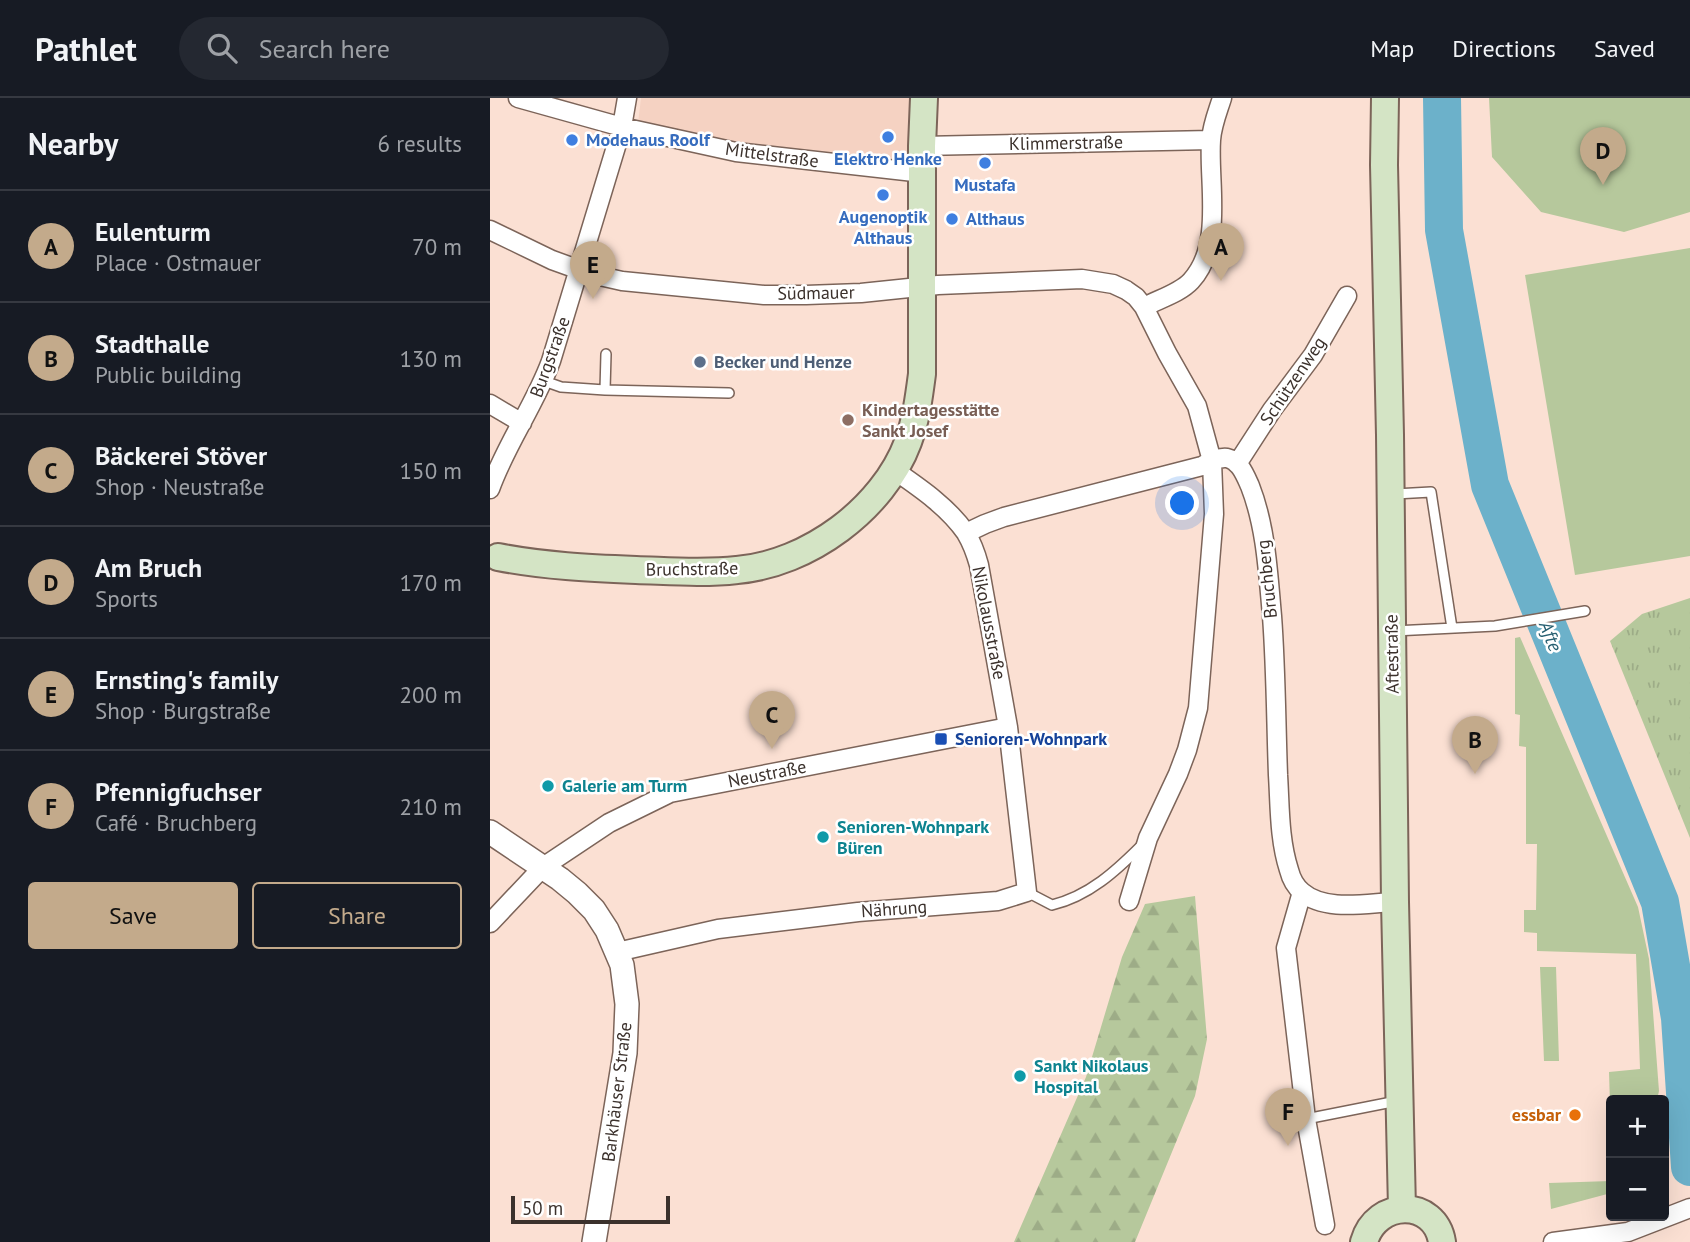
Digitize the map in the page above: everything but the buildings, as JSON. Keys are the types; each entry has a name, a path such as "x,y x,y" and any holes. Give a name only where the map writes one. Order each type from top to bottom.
{"main road":[{"path":"894,470 908,443 922,374 924,98"},
{"name":"Aftestraße","path":"1385,98 1395,902 1402,1209"},
{"name":"Bruchstraße","path":"493,554 523,562 565,567 698,572 739,570 772,564 814,545 841,527 873,498 894,470"},
{"path":"1364,1242 1372,1224 1381,1216 1402,1209 1414,1210 1426,1216 1435,1225 1442,1242"}],"street":[{"name":"Mittelstraße","path":"518,98 622,127 736,152 923,173"},
{"name":"Burgstraße","path":"490,489 544,381 580,271 622,127 627,98"},
{"path":"1129,901 1148,838 1178,774 1194,729 1214,514 1212,461 1197,406 1144,307 1184,288 1192,281 1203,261 1211,231 1211,139 1222,98"},
{"name":"Klimmerstraße","path":"922,145 1211,139"},
{"name":"Südmauer","path":"490,230 580,271 622,281 764,295 806,295 938,285 1082,279 1113,284 1136,297 1144,307"},
{"name":"Schützenweg","path":"1237,464 1312,355 1347,296"},
{"path":"490,404 522,423"},
{"path":"966,533 1004,517 1202,466 1212,461 1226,458 1237,464"},
{"name":"Bruchberg","path":"1237,464 1256,504 1265,543 1272,617 1280,820 1289,870 1293,881 1302,892"},
{"name":"Nikolausstraße","path":"894,470 947,511 966,533 975,551 1008,727 1027,892"},
{"name":"Neustraße","path":"490,923 543,867 609,823 670,793 1008,727"},
{"name":"Barkhäuser Straße","path":"490,832 543,867 594,910 607,930 622,965 627,1004 625,1053 594,1242"},
{"name":"Nährung","path":"617,952 719,929 858,912 998,901 1027,892"},
{"path":"1325,1225 1306,1119 1286,948 1302,892 1319,902 1334,905 1395,902"},
{"path":"1553,1242 1628,1232 1690,1208"}],"lane":[{"path":"604,390 606,354"},
{"path":"544,381 561,387 604,390 729,393"},
{"path":"1390,495 1430,492 1452,628"},
{"path":"1392,631 1495,626 1585,611"},
{"path":"1027,892 1052,905 1071,901 1121,866 1148,838"},
{"path":"1306,1119 1400,1100"}],"shaded area":[{"path":"641,98 910,98 908,163 740,144 638,123"}],"green space":[{"path":"1489,98 1690,98 1690,212 1624,232 1541,212 1492,157"},
{"path":"1690,248 1690,556 1575,575 1525,275"},
{"path":"1690,598 1690,838 1610,641 1642,614"},
{"path":"1520,637 1638,907 1649,959 1658,1095 1610,1095 1609,1072 1640,1069 1636,954 1537,951 1537,933 1524,932 1524,910 1536,910 1537,844 1526,844 1526,747 1519,746 1520,715 1515,714 1515,638"},
{"path":"1195,896 1207,1039 1195,1096 1135,1242 1014,1242 1086,1077 1122,957 1145,904"},
{"path":"1540,967 1556,967 1559,1061 1544,1061"},
{"path":"1606,1181 1606,1194 1551,1209 1549,1183"}],"waterway":[{"name":"Afte","path":"1442,98 1444,230 1490,485 1660,902 1680,1018 1690,1167"}],"place":[{"name":"Elektro Henke","path":"888,137"},
{"name":"Modehaus Roolf","path":"572,140"},
{"name":"Mustafa","path":"985,163"},
{"name":"Am Bruch","path":"1603,185"},
{"name":"Augenoptik Althaus","path":"883,195"},
{"name":"Althaus","path":"952,219"},
{"name":"Eulenturm","path":"1221,281"},
{"name":"Ernsting's family","path":"593,299"},
{"name":"Becker und Henze","path":"700,362"},
{"name":"Kindertagesstätte Sankt Josef","path":"848,420"},
{"name":"Senioren-Wohnpark","path":"941,739"},
{"name":"Bäckerei Stöver","path":"772,749"},
{"name":"Stadthalle","path":"1475,774"},
{"name":"Galerie am Turm","path":"548,786"},
{"name":"Senioren-Wohnpark Büren","path":"823,837"},
{"name":"Sankt Nikolaus Hospital","path":"1020,1076"},
{"name":"essbar","path":"1575,1115"},
{"name":"Pfennigfuchser","path":"1288,1146"}]}
